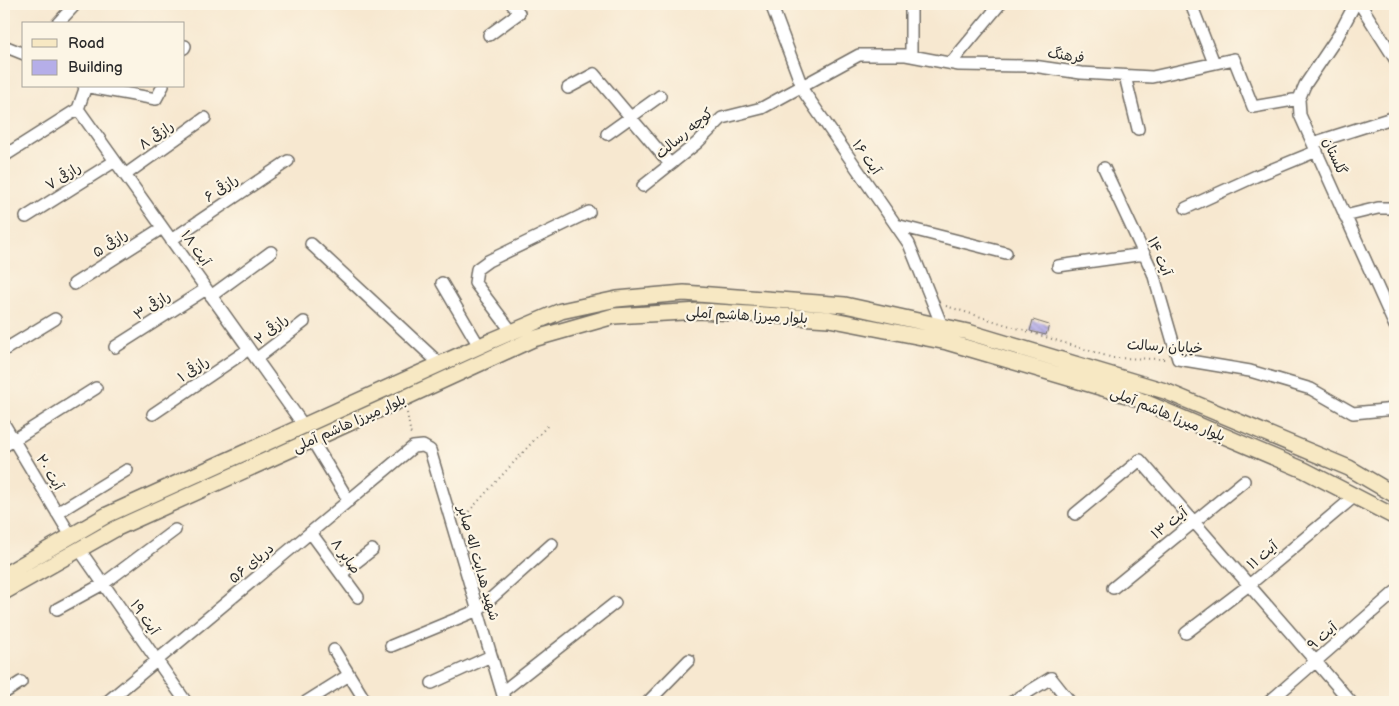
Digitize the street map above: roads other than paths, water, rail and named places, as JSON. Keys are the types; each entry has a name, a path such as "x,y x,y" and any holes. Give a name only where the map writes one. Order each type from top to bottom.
{"main road":[{"name":"بلوار میرزا هاشم آملی","path":"4,575 107,514 394,384 561,311 617,299 684,294 845,305 968,332 1165,391 1349,468 1395,495"},
{"name":"بلوار میرزا هاشم آملی","path":"4,592 117,528 533,339 614,316 700,311 829,319 947,342 1130,396 1304,470 1395,517"},
{"path":"1037,369 1042,354"},
{"path":"421,372 418,377 418,383 425,389"},
{"path":"394,384 400,392 402,399"}],"street":[{"path":"490,35 519,13 512,4"},
{"name":"آیت ۱۶","path":"771,4 804,92 909,244 942,326"},
{"path":"910,56 911,4"},
{"path":"951,63 1000,4"},
{"path":"1191,4 1214,63"},
{"path":"1299,100 1305,85 1338,36 1355,4"},
{"path":"1360,4 1395,59"},
{"path":"60,22 73,7"},
{"path":"4,46 22,53"},
{"name":"فرهنگ","path":"802,86 859,55 910,56 951,63 1033,66 1081,73 1152,77 1234,59 1253,107 1299,100"},
{"path":"568,88 594,74 670,164"},
{"path":"1125,76 1138,129"},
{"name":"کوچه رسالت","path":"643,186 697,143 722,118 762,108 802,86"},
{"path":"4,156 78,109 85,88"},
{"path":"91,88 156,99 162,88"},
{"path":"607,134 660,96"},
{"name":"گلستان","path":"1299,100 1300,115 1395,326"},
{"name":"آیت ۱۸","path":"78,109 304,426"},
{"path":"1186,208 1315,147 1395,117"},
{"name":"رازقی ۸","path":"125,175 205,118"},
{"name":"رازقی ۶","path":"171,240 288,161"},
{"name":"رازقی ۷","path":"26,217 115,162"},
{"name":"آيت ۱۴","path":"1104,168 1153,273 1178,359"},
{"path":"1345,216 1378,208 1395,208"},
{"path":"512,332 475,283 477,269 488,261 590,212"},
{"path":"896,225 1006,253"},
{"name":"رازقی ۵","path":"74,284 162,228"},
{"path":"311,244 440,364"},
{"name":"رازقی ۳","path":"115,347 271,252"},
{"path":"1058,266 1144,254"},
{"path":"442,283 479,346"},
{"path":"4,350 55,319"},
{"name":"رازقی ۲","path":"256,359 304,322"},
{"name":"رازقی ۱","path":"153,414 249,349"},
{"name":"خیابان رسالت","path":"1178,359 1250,371 1311,389 1353,413 1395,409"},
{"path":"9,443 96,388"},
{"name":"آیت ۲۰","path":"4,424 9,443 71,536"},
{"path":"312,440 349,500"},
{"name":"شهید هدایت اله صابر","path":"413,447 423,446 430,450 503,697"},
{"name":"دریای ۵۶","path":"108,702 413,447"},
{"path":"1075,514 1140,460 1351,702"},
{"path":"57,513 127,470"},
{"name":"آیت ۱۳","path":"1113,588 1244,481"},
{"name":"آیت ۱۱","path":"1186,633 1249,585 1355,496"},
{"path":"57,609 103,584 175,530"},
{"name":"صابر ۸","path":"311,533 358,597"},
{"path":"391,646 478,610 552,544"},
{"name":"آیت ۱۹","path":"79,549 186,702"},
{"path":"341,574 372,550"},
{"name":"آیت ۹","path":"1269,702 1395,592"},
{"path":"503,697 615,603"},
{"path":"334,650 364,699"},
{"path":"432,683 491,656"},
{"path":"648,702 689,660"},
{"path":"306,702 349,675"},
{"path":"1012,702 1051,678 1070,702"},
{"path":"4,693 21,682"}]}
